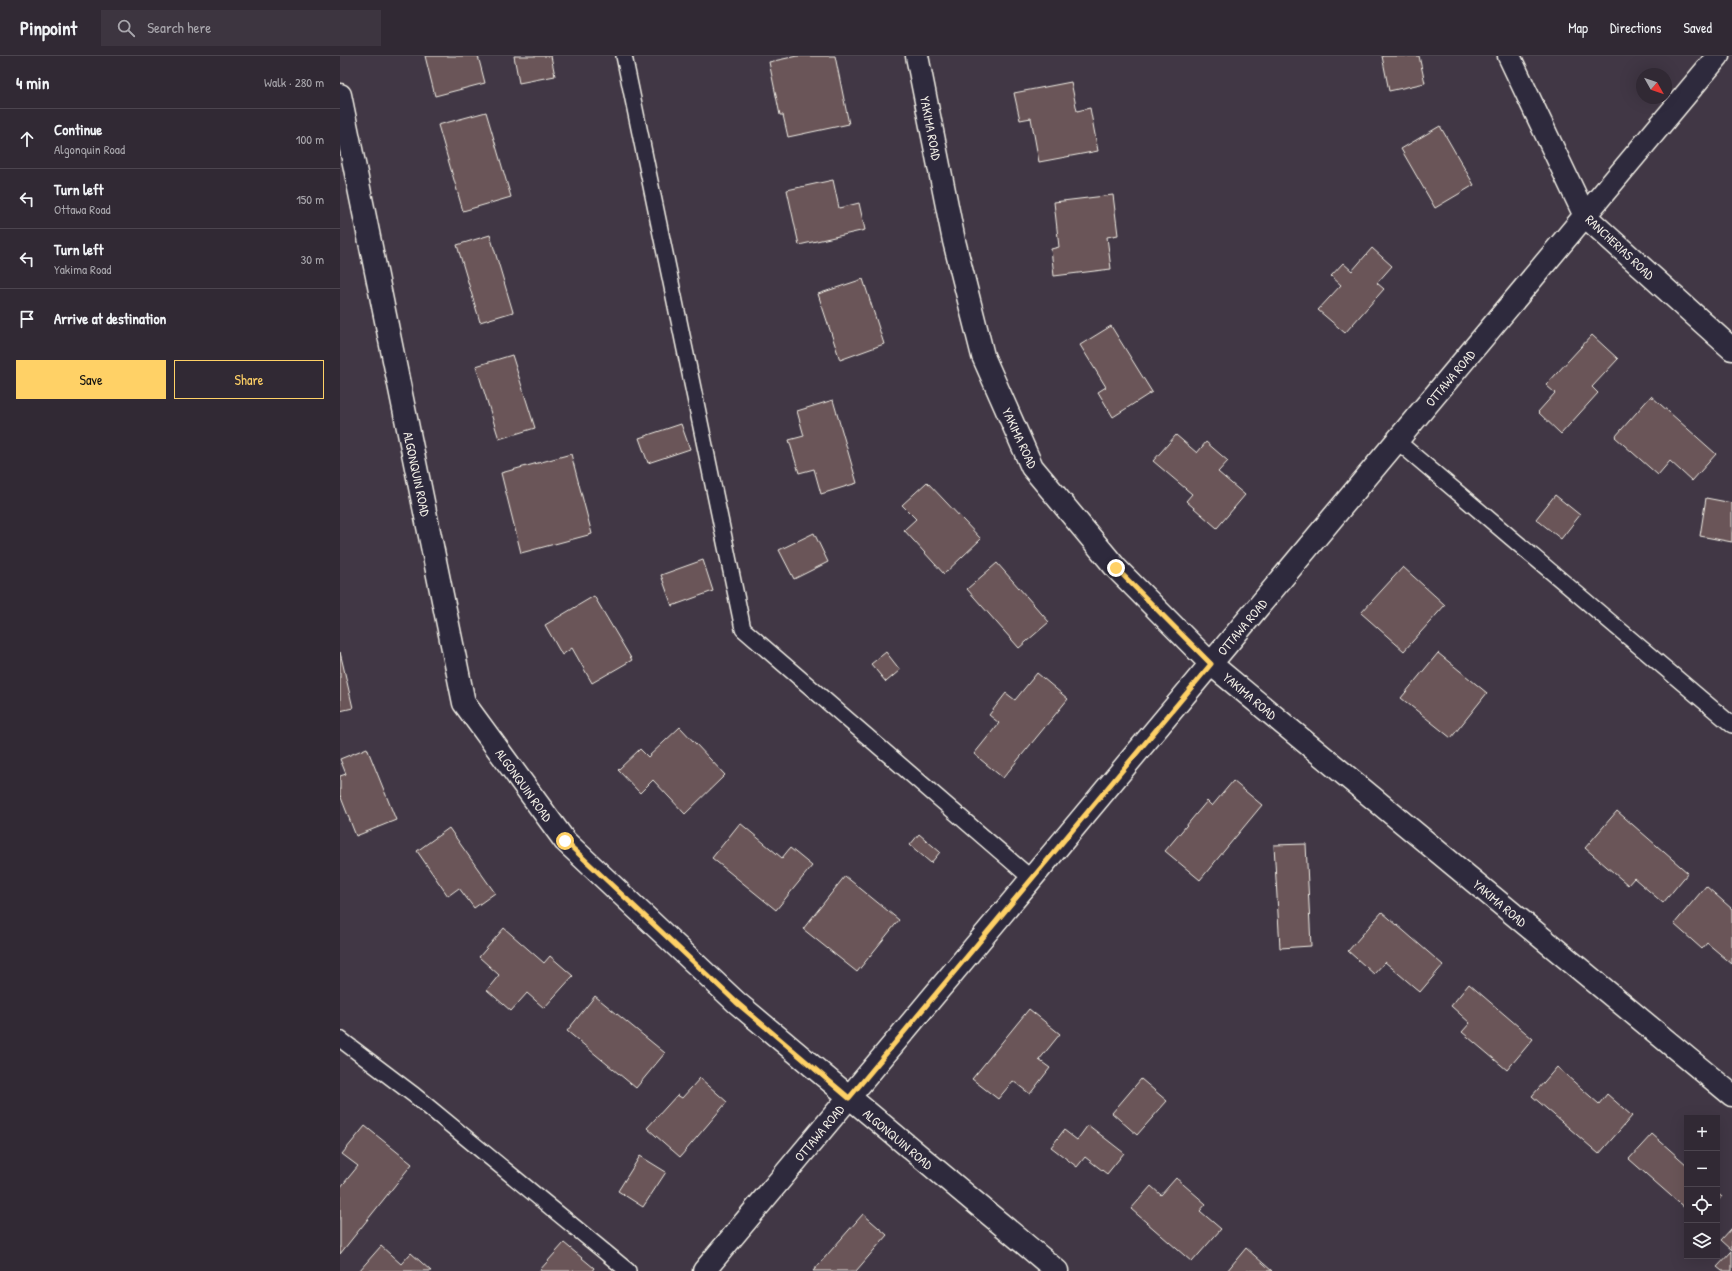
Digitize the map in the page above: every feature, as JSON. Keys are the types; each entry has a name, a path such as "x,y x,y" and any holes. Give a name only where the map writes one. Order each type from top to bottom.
{"street":[{"name":"YAKIMA ROAD","path":"917,56 954,241 983,356 1032,467 1116,568 1211,664 1732,1095"},
{"name":"RANCHERIAS ROAD","path":"1510,56 1585,216 1732,349"},
{"name":"OTTAWA ROAD","path":"704,1271 1718,56"},
{"name":"ALGONQUIN ROAD","path":"340,95 464,703 565,841 736,1002 1057,1271"}],"lane":[{"path":"624,56 743,629 1032,879"},
{"path":"1397,441 1732,725"},
{"path":"340,1039 414,1095 628,1271"}],"building":[{"path":"425,56 478,56 485,83 435,96"},
{"path":"514,56 551,56 555,76 519,83"},
{"path":"797,56 835,56 849,124 788,137 783,115 780,115 769,62"},
{"path":"1382,56 1419,56 1425,83 1389,91"},
{"path":"1071,82 1077,111 1090,108 1098,151 1039,162 1031,118 1020,120 1014,93"},
{"path":"486,112 511,197 463,211 438,125"},
{"path":"1440,126 1474,185 1435,208 1401,149"},
{"path":"833,180 839,208 859,203 865,230 799,245 787,190"},
{"path":"1113,195 1118,235 1107,237 1111,269 1054,276 1051,249 1059,247 1054,202"},
{"path":"490,235 513,312 480,322 457,245"},
{"path":"1372,248 1392,266 1377,283 1384,289 1345,333 1318,310 1341,285 1331,276 1343,263 1352,271"},
{"path":"863,279 884,344 840,360 818,294"},
{"path":"1111,326 1152,392 1113,417 1098,392 1106,387 1080,345"},
{"path":"1592,335 1618,359 1592,387 1598,393 1561,434 1538,412 1555,393 1546,385"},
{"path":"512,355 535,428 499,439 476,366"},
{"path":"1651,396 1716,454 1692,481 1670,461 1658,475 1615,437"},
{"path":"833,400 857,483 821,494 814,469 799,473 789,440 804,436 797,411"},
{"path":"681,424 690,449 648,463 639,438"},
{"path":"1176,435 1197,453 1206,442 1228,461 1218,472 1245,495 1217,528 1186,501 1192,494 1153,461"},
{"path":"571,454 592,534 521,553 501,473"},
{"path":"927,482 981,539 944,574 904,530 916,519 902,505"},
{"path":"1555,495 1580,515 1561,539 1536,519"},
{"path":"1706,498 1732,503 1732,542 1700,536"},
{"path":"814,533 828,562 794,579 779,550"},
{"path":"703,560 713,591 672,606 661,575"},
{"path":"997,563 1049,622 1019,648 967,589"},
{"path":"1403,567 1445,605 1404,651 1361,613"},
{"path":"594,596 632,660 592,683 572,648 562,655 545,625"},
{"path":"340,652 353,708 340,711"},
{"path":"886,652 900,670 886,682 871,664"},
{"path":"1438,653 1487,693 1451,738 1401,698"},
{"path":"1037,673 1068,699 1003,778 974,754 999,723 989,715 1006,693 1015,700"},
{"path":"680,727 725,775 685,814 653,780 640,793 618,770 640,749 648,757"},
{"path":"367,748 396,820 356,836 340,795 340,776 346,774 340,759"},
{"path":"1233,781 1262,805 1200,880 1165,851 1207,801 1212,806"},
{"path":"1617,811 1688,873 1663,903 1634,878 1628,885 1585,848"},
{"path":"740,823 782,858 790,848 812,866 776,910 712,858"},
{"path":"449,828 495,893 474,908 459,888 448,896 417,851"},
{"path":"919,834 940,852 931,863 910,845"},
{"path":"1306,844 1311,946 1280,948 1274,845"},
{"path":"845,876 899,920 857,972 803,929"},
{"path":"1706,886 1732,909 1732,964 1707,943 1702,949 1674,924"},
{"path":"1382,912 1443,965 1420,992 1385,962 1374,974 1348,951"},
{"path":"504,928 544,963 550,956 573,976 544,1008 527,993 511,1011 487,990 499,975 479,957"},
{"path":"1469,984 1533,1039 1507,1070 1462,1032 1470,1023 1451,1006"},
{"path":"595,996 665,1053 636,1088 567,1031"},
{"path":"1029,1009 1060,1034 1039,1060 1050,1068 1030,1094 1013,1081 998,1099 972,1079"},
{"path":"1557,1067 1599,1104 1607,1094 1632,1116 1599,1154 1532,1096"},
{"path":"700,1078 727,1102 680,1157 647,1128 677,1095 682,1098"},
{"path":"1141,1079 1167,1101 1137,1135 1112,1113"},
{"path":"1088,1125 1124,1153 1107,1174 1085,1157 1077,1167 1051,1147 1064,1130 1077,1140"},
{"path":"365,1126 412,1164 340,1254 340,1188 358,1166 342,1154"},
{"path":"1652,1134 1684,1162 1684,1207 1629,1159"},
{"path":"640,1156 666,1172 643,1207 618,1191"},
{"path":"1176,1178 1206,1204 1200,1211 1221,1229 1192,1262 1131,1209 1151,1186 1161,1195"},
{"path":"863,1214 887,1235 856,1271 813,1271"},
{"path":"1732,1228 1732,1250 1721,1240"},
{"path":"564,1243 594,1268 592,1271 539,1271"},
{"path":"381,1246 401,1264 411,1253 431,1271 359,1271"},
{"path":"1246,1248 1272,1271 1227,1271"},
{"path":"1732,1251 1732,1271 1722,1271 1717,1267"}],"route":[{"path":"565,841 736,1002 849,1098 1211,664 1116,568"}]}
